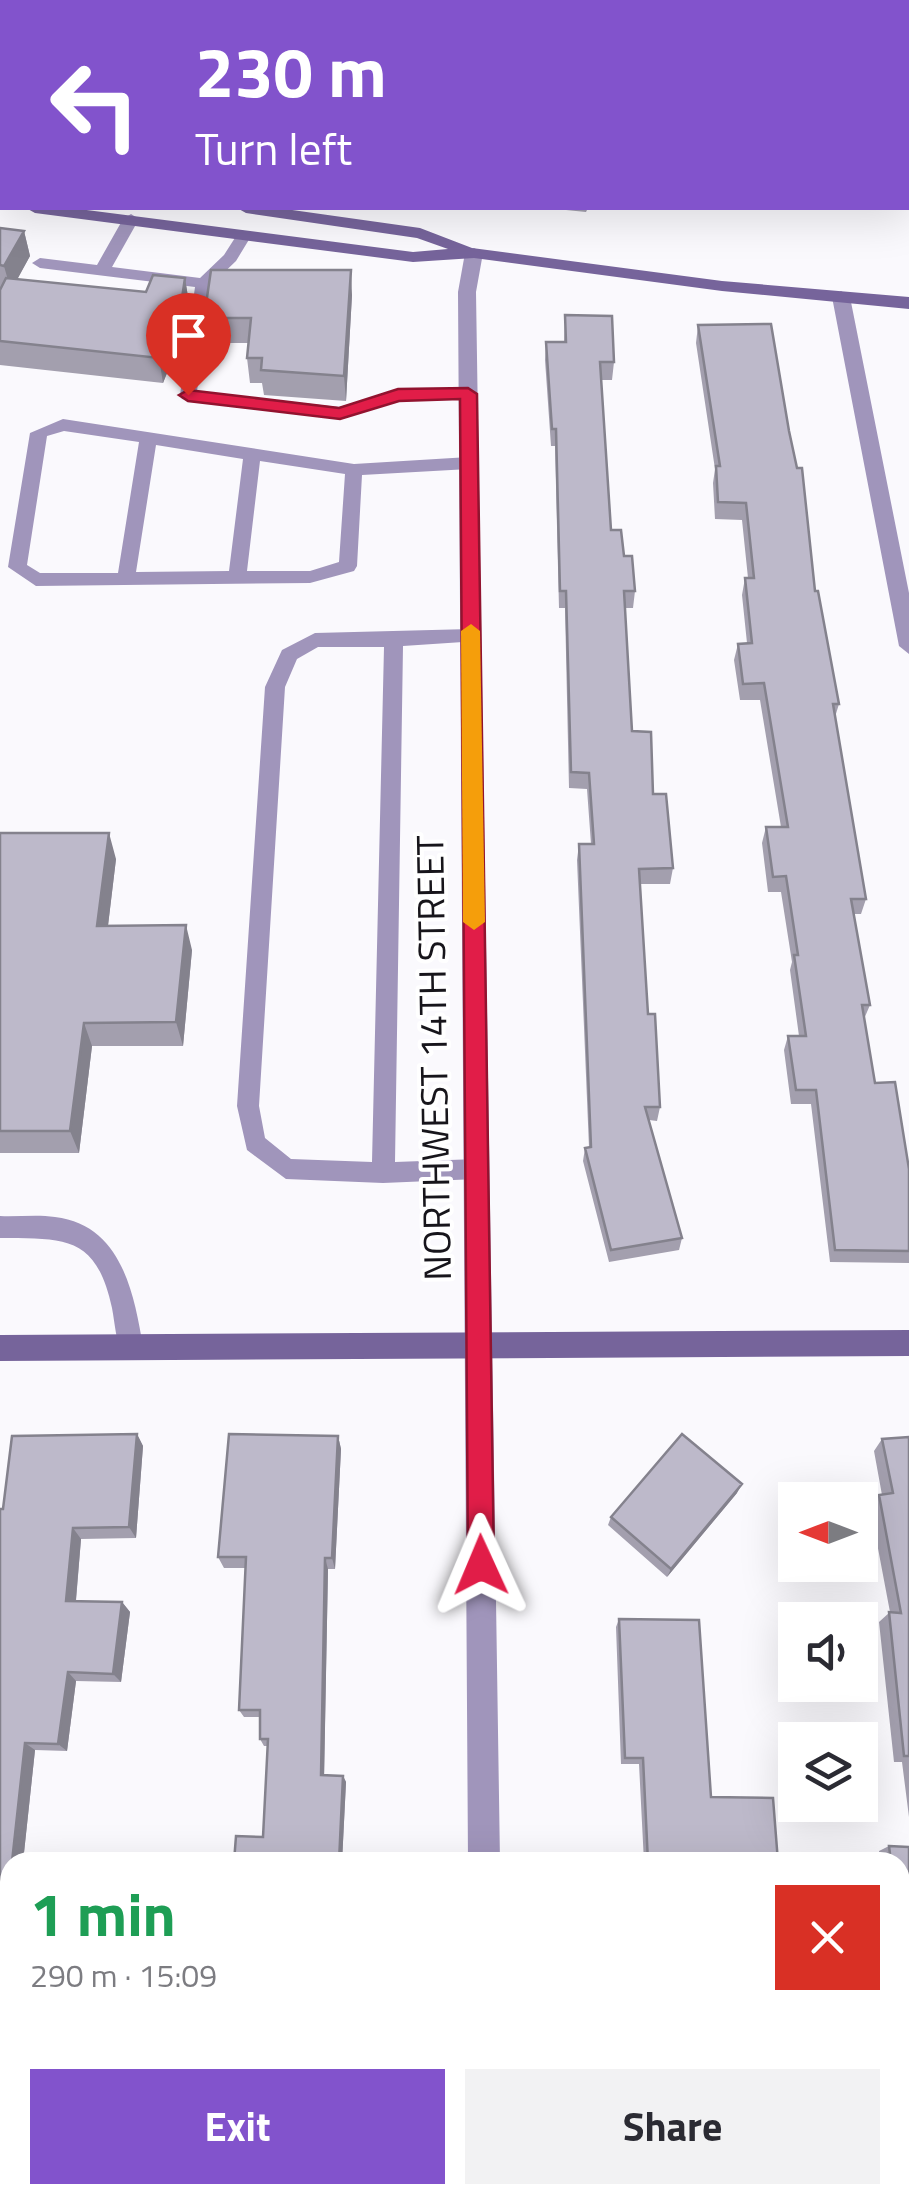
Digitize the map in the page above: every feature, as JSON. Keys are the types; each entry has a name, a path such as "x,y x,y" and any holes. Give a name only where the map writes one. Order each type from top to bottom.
{"street":[{"path":"53,210 413,257 474,253 909,303"},
{"path":"245,233 252,210"},
{"path":"266,210 420,233 474,253"},
{"name":"NORTHWEST 14TH STREET","path":"474,253 467,292 484,1852"},
{"path":"841,298 909,646"},
{"path":"0,1348 909,1343"}],"lane":[{"path":"102,270 130,219"},
{"path":"245,233 230,258 204,283 188,395 340,413 398,395 468,394"},
{"path":"40,263 204,283"},
{"path":"354,470 348,566 310,577 36,580 17,567 39,433 62,425 354,470 469,463"},
{"path":"126,579 148,438"},
{"path":"237,578 252,454"},
{"path":"471,636 315,640 289,655 276,687 248,1106 255,1142 286,1169 383,1173 477,1169"},
{"path":"383,1173 394,640"},
{"path":"0,1228 63,1228 99,1247 120,1285 130,1347"}],"building":[{"path":"0,228 24,231 4,266 0,265"},
{"path":"211,270 351,270 344,376 261,370 262,358 247,358 251,318 204,318"},
{"path":"153,275 185,278 179,318 175,318 159,358 0,341 0,290 6,278 146,292"},
{"path":"565,315 612,316 614,362 600,362 611,530 621,530 624,556 632,556 635,591 624,591 632,731 651,732 653,794 666,794 673,868 639,869 648,1014 655,1014 660,1107 645,1107 682,1238 611,1250 585,1148 591,1147 579,844 594,844 589,773 571,772 566,591 560,591 556,429 552,429 546,342 566,342"},
{"path":"771,324 789,431 797,468 802,468 815,591 839,704 833,704 866,899 851,899 870,1005 862,1005 875,1083 895,1082 909,1169 909,1251 835,1250 816,1090 796,1090 788,1036 806,1036 794,955 798,955 786,876 773,877 766,827 788,827 764,683 743,684 738,644 752,643 745,578 754,578 746,503 718,502 716,466 720,466 698,325"},
{"path":"0,833 109,833 97,926 186,925 176,1022 84,1023 70,1131 0,1131"},
{"path":"137,1434 129,1527 73,1528 66,1601 122,1602 113,1674 68,1672 58,1744 25,1743 13,1852 0,1852 0,1509 12,1436"},
{"path":"229,1434 338,1436 332,1558 325,1558 321,1775 343,1776 339,1852 235,1852 236,1836 263,1837 268,1739 260,1739 260,1710 239,1710 246,1557 218,1557"},
{"path":"682,1434 742,1484 671,1569 611,1517"},
{"path":"909,1437 909,1756 904,1756 889,1612 901,1613 879,1495 893,1493 882,1439"},
{"path":"619,1619 699,1620 711,1797 773,1798 777,1852 648,1852 643,1758 625,1758"},
{"path":"889,1846 909,1847 909,1852 890,1852"}],"slow traffic":[{"path":"471,631 474,922"}],"route":[{"path":"188,395 340,413 398,395 468,394 481,1565"}]}
